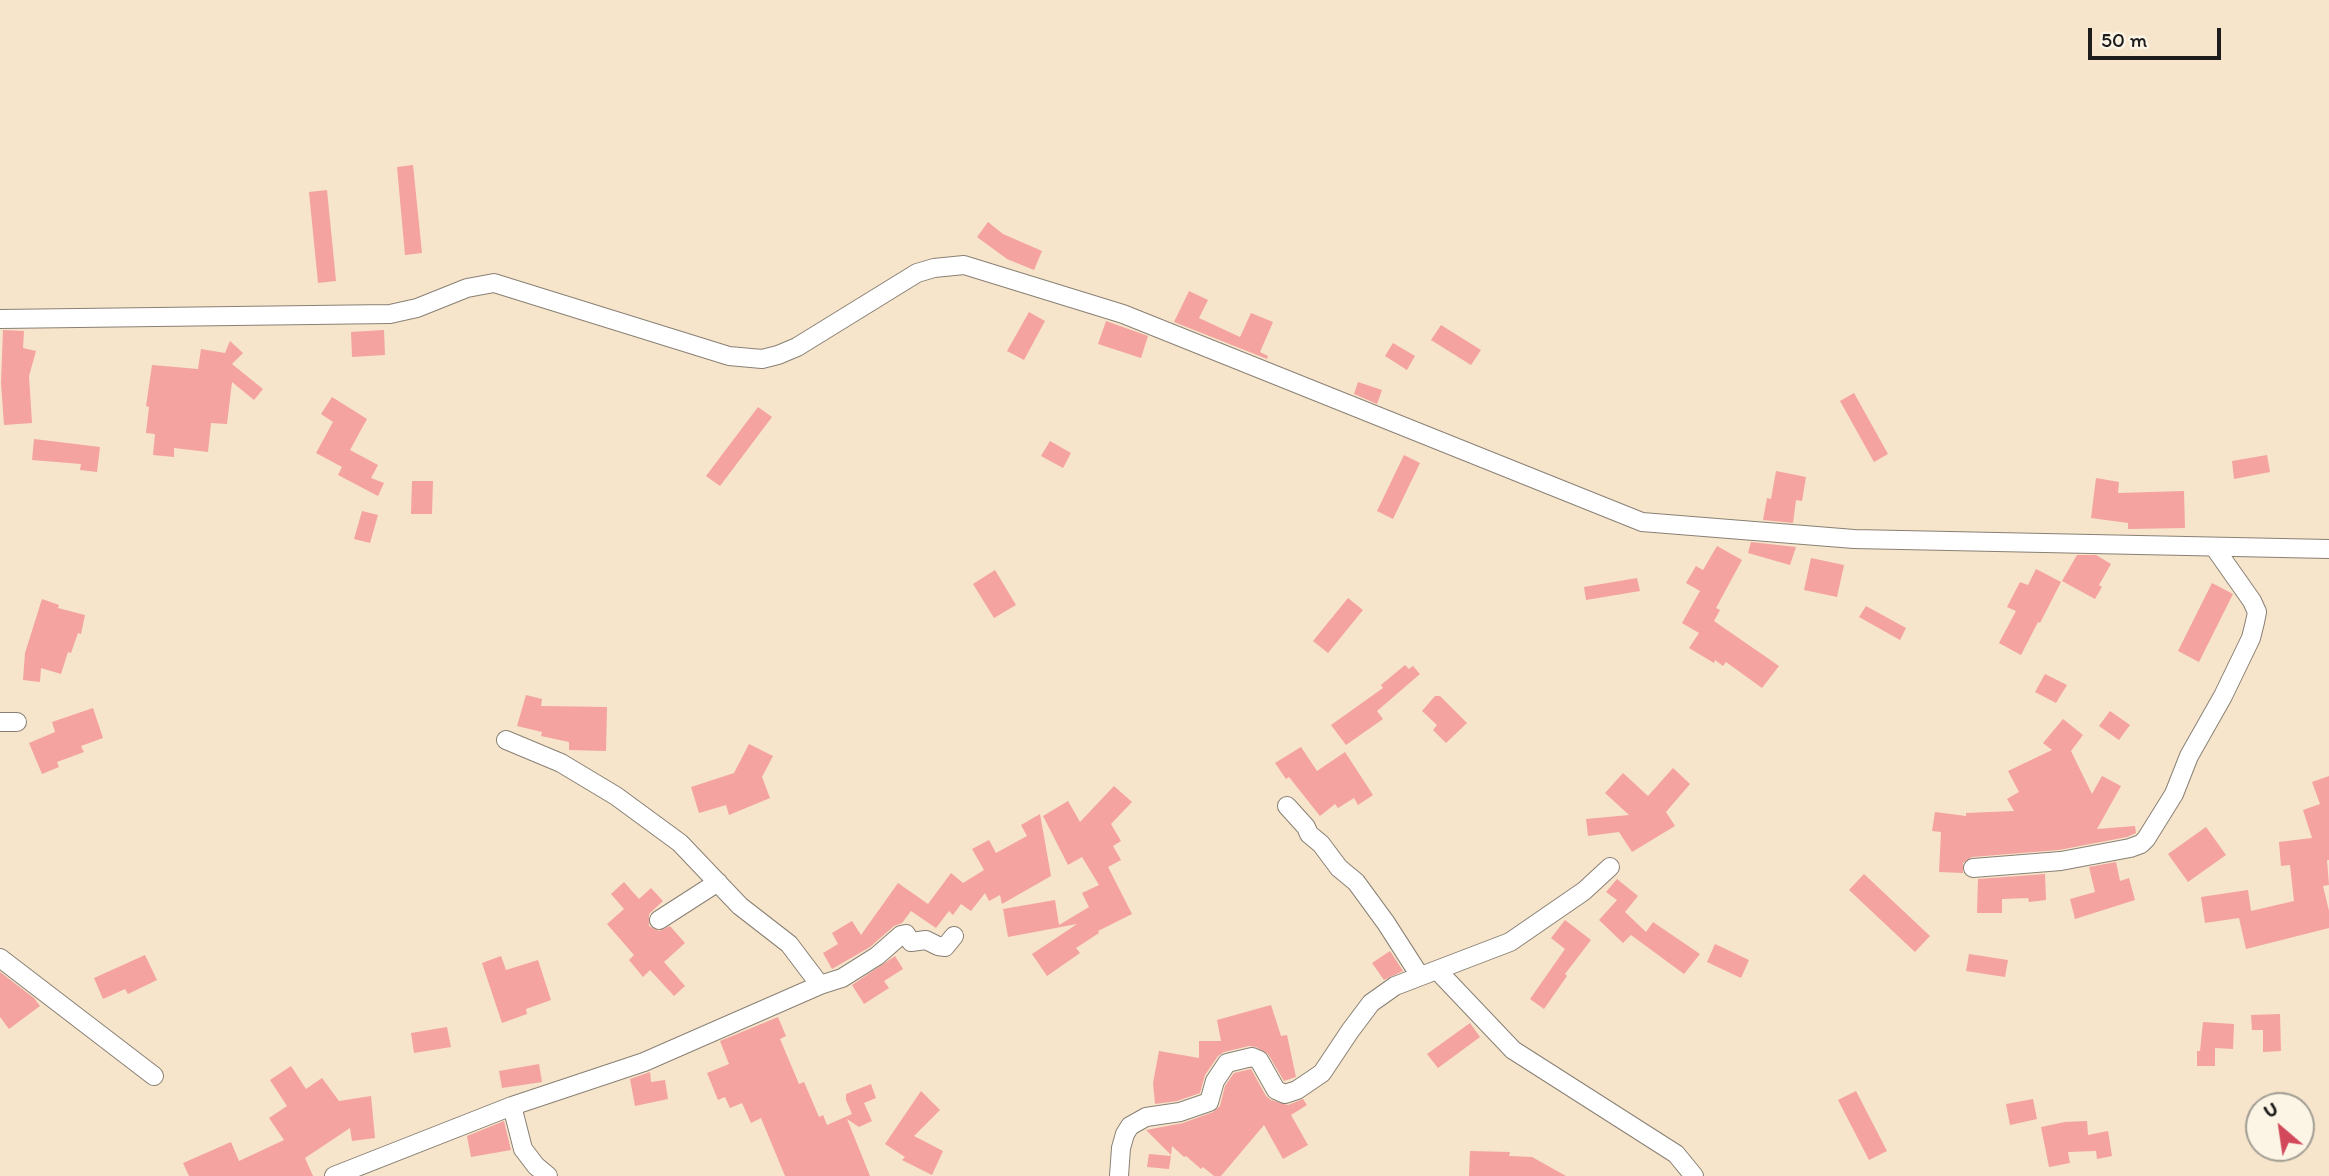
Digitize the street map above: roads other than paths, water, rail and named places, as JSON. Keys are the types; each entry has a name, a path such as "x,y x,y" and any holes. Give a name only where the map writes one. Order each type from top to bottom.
{"street":[{"path":"0,319 390,314 417,308 467,288 494,284 729,356 762,359 797,347 917,273 964,265 1123,314 1642,522 1854,539 2329,549"},
{"path":"1973,868 2061,861 2130,848 2146,839 2174,794 2189,755 2251,638 2255,622 2257,612 2252,601 2214,547"},
{"path":"506,740 561,763 617,796 680,843 740,906 789,944 820,985"},
{"path":"1287,806 1339,868 1356,882 1386,923 1429,973 1513,1050 1676,1154 1695,1176"},
{"path":"1119,1176 1125,1133 1135,1122 1209,1102 1227,1063 1252,1057 1259,1060 1276,1090 1285,1094 1297,1090 1322,1073 1371,1003 1395,986 1510,942 1584,891 1610,867"},
{"path":"659,920 718,883"},
{"path":"334,1176 512,1106 644,1062 820,985 842,978 877,956 901,935 906,934 911,942 926,940 945,947 954,936"},
{"path":"0,958 155,1076"},
{"path":"512,1106 523,1149 548,1176"}]}
